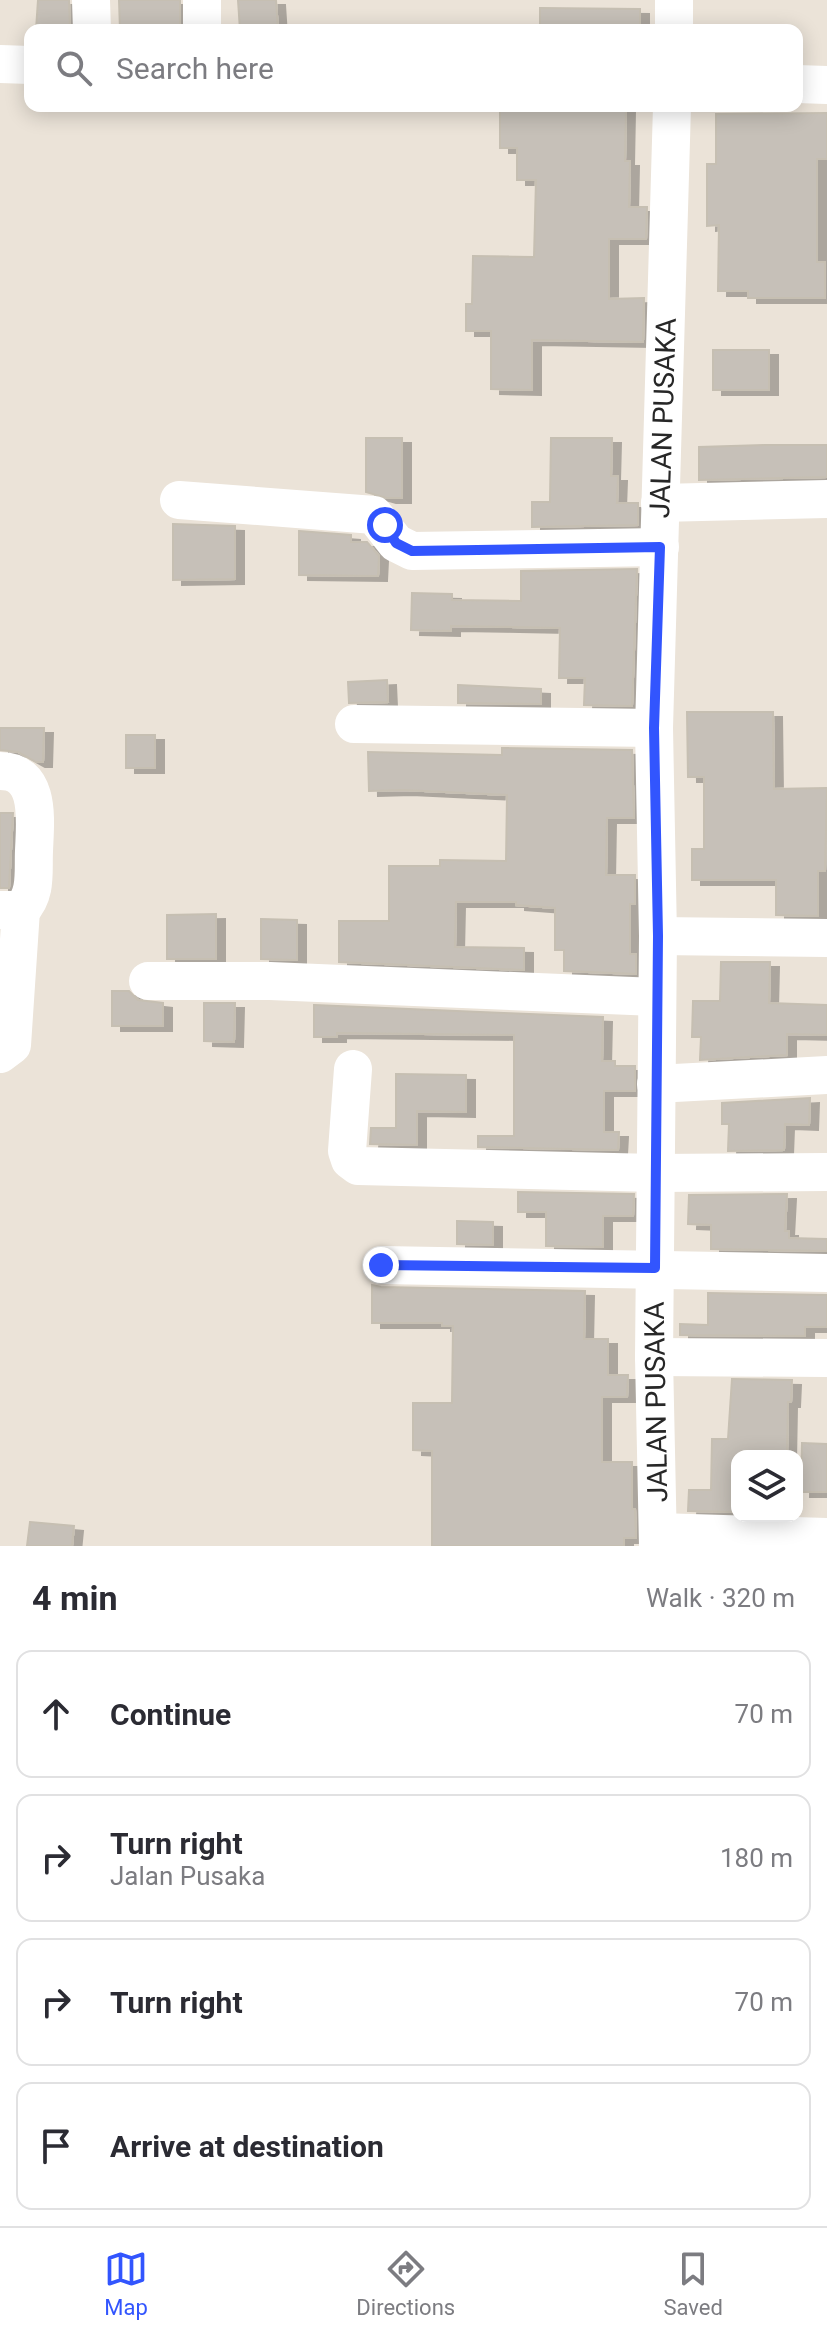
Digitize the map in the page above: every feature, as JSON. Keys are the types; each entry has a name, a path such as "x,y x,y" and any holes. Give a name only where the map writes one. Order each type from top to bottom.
{"street":[{"path":"91,0 92,24"},
{"path":"202,0 202,24"},
{"path":"674,0 674,24"},
{"path":"0,64 24,65"},
{"path":"803,84 827,85"},
{"name":"JALAN PUSAKA","path":"658,1539 654,1357 658,936 654,728 672,112"},
{"path":"660,503 827,499"},
{"path":"179,500 374,515 396,543 412,551 660,547"},
{"path":"354,724 654,728"},
{"path":"0,771 18,775 28,785 35,809 32,896 11,910 12,1045 0,1054"},
{"path":"658,936 827,938"},
{"path":"148,981 270,981 656,997"},
{"path":"353,1069 347,1151 350,1160 358,1166 655,1173 827,1172"},
{"path":"656,1084 827,1075"},
{"path":"381,1265 827,1273"},
{"path":"654,1357 827,1358"},
{"path":"658,1539 827,1537"}],"building":[{"path":"38,0 69,0 70,24 36,24"},
{"path":"119,0 180,0 180,24 120,24"},
{"path":"238,0 276,0 278,24 240,24"},
{"path":"540,8 640,9 640,24 540,24"},
{"path":"500,112 626,112 625,161 630,161 629,207 647,207 646,239 609,239 609,299 644,298 643,342 532,340 532,390 491,389 491,331 466,331 466,304 472,304 473,256 534,257 536,180 517,180 517,148 500,148"},
{"path":"827,113 827,159 817,159 817,262 825,262 825,298 748,298 748,291 718,291 719,225 707,226 707,164 716,164 716,114"},
{"path":"713,350 769,350 769,390 713,390"},
{"path":"366,438 402,438 402,498 387,498 366,492"},
{"path":"551,438 612,438 611,476 618,476 617,503 638,503 638,525 532,527 532,502 550,502"},
{"path":"827,445 827,477 699,480 699,447"},
{"path":"173,524 235,526 235,579 173,580"},
{"path":"299,531 351,535 351,542 367,542 379,556 378,576 299,575"},
{"path":"637,569 632,706 584,705 585,678 559,678 560,628 451,626 451,631 411,630 412,593 452,594 452,600 521,601 521,571"},
{"path":"387,680 388,702 349,703 348,682"},
{"path":"458,685 541,689 541,704 458,703"},
{"path":"687,712 773,712 774,789 827,788 825,871 818,871 818,916 776,915 776,880 692,880 692,849 704,849 704,777 688,777"},
{"path":"0,728 44,728 43,762 36,762 18,752 0,750"},
{"path":"126,735 155,735 155,768 126,768"},
{"path":"502,748 632,750 634,818 607,818 606,875 635,875 635,904 630,904 630,954 636,954 636,974 564,971 564,950 555,950 555,908 516,905 516,902 456,902 455,947 524,948 524,970 339,962 339,921 389,921 389,866 440,866 440,860 506,861 507,795 369,791 368,752 502,755"},
{"path":"0,813 13,813 9,888 0,888"},
{"path":"216,914 216,959 167,959 167,915"},
{"path":"261,919 297,920 297,960 261,959"},
{"path":"721,962 770,962 769,1003 827,1005 827,1035 787,1034 787,1055 700,1060 701,1037 692,1037 693,1001 720,1001"},
{"path":"112,991 129,991 138,1000 163,1003 163,1026 112,1026"},
{"path":"204,1003 235,1003 234,1042 204,1041"},
{"path":"314,1005 603,1017 602,1061 615,1061 615,1066 635,1066 635,1091 604,1091 604,1132 619,1132 618,1150 478,1147 478,1136 514,1136 514,1035 337,1033 337,1037 314,1037"},
{"path":"396,1074 466,1075 466,1112 417,1111 417,1145 370,1144 371,1128 396,1128"},
{"path":"810,1098 809,1125 785,1124 784,1150 728,1151 729,1124 722,1124 722,1103"},
{"path":"518,1192 634,1194 633,1216 603,1216 603,1247 546,1246 546,1212 518,1212"},
{"path":"787,1194 785,1231 789,1231 789,1238 827,1239 827,1251 711,1249 711,1225 688,1224 689,1195"},
{"path":"457,1221 493,1222 493,1245 457,1244"},
{"path":"372,1285 585,1291 584,1339 608,1339 608,1375 628,1375 627,1397 602,1397 602,1462 632,1462 632,1509 635,1509 636,1538 624,1538 624,1546 432,1546 432,1451 413,1450 413,1403 452,1403 453,1326 442,1326 442,1323 372,1323"},
{"path":"708,1293 827,1295 827,1327 805,1327 805,1336 680,1335 680,1324 708,1325"},
{"path":"732,1379 792,1380 791,1402 788,1402 787,1450 731,1450 731,1512 688,1511 689,1490 711,1490 712,1439 728,1439"},
{"path":"802,1443 827,1444 827,1492 803,1492"},
{"path":"30,1522 74,1526 72,1546 27,1546"}],"route":[{"path":"381,1265 655,1268 658,936 654,728 660,547 412,551 396,543 385,525"}]}
